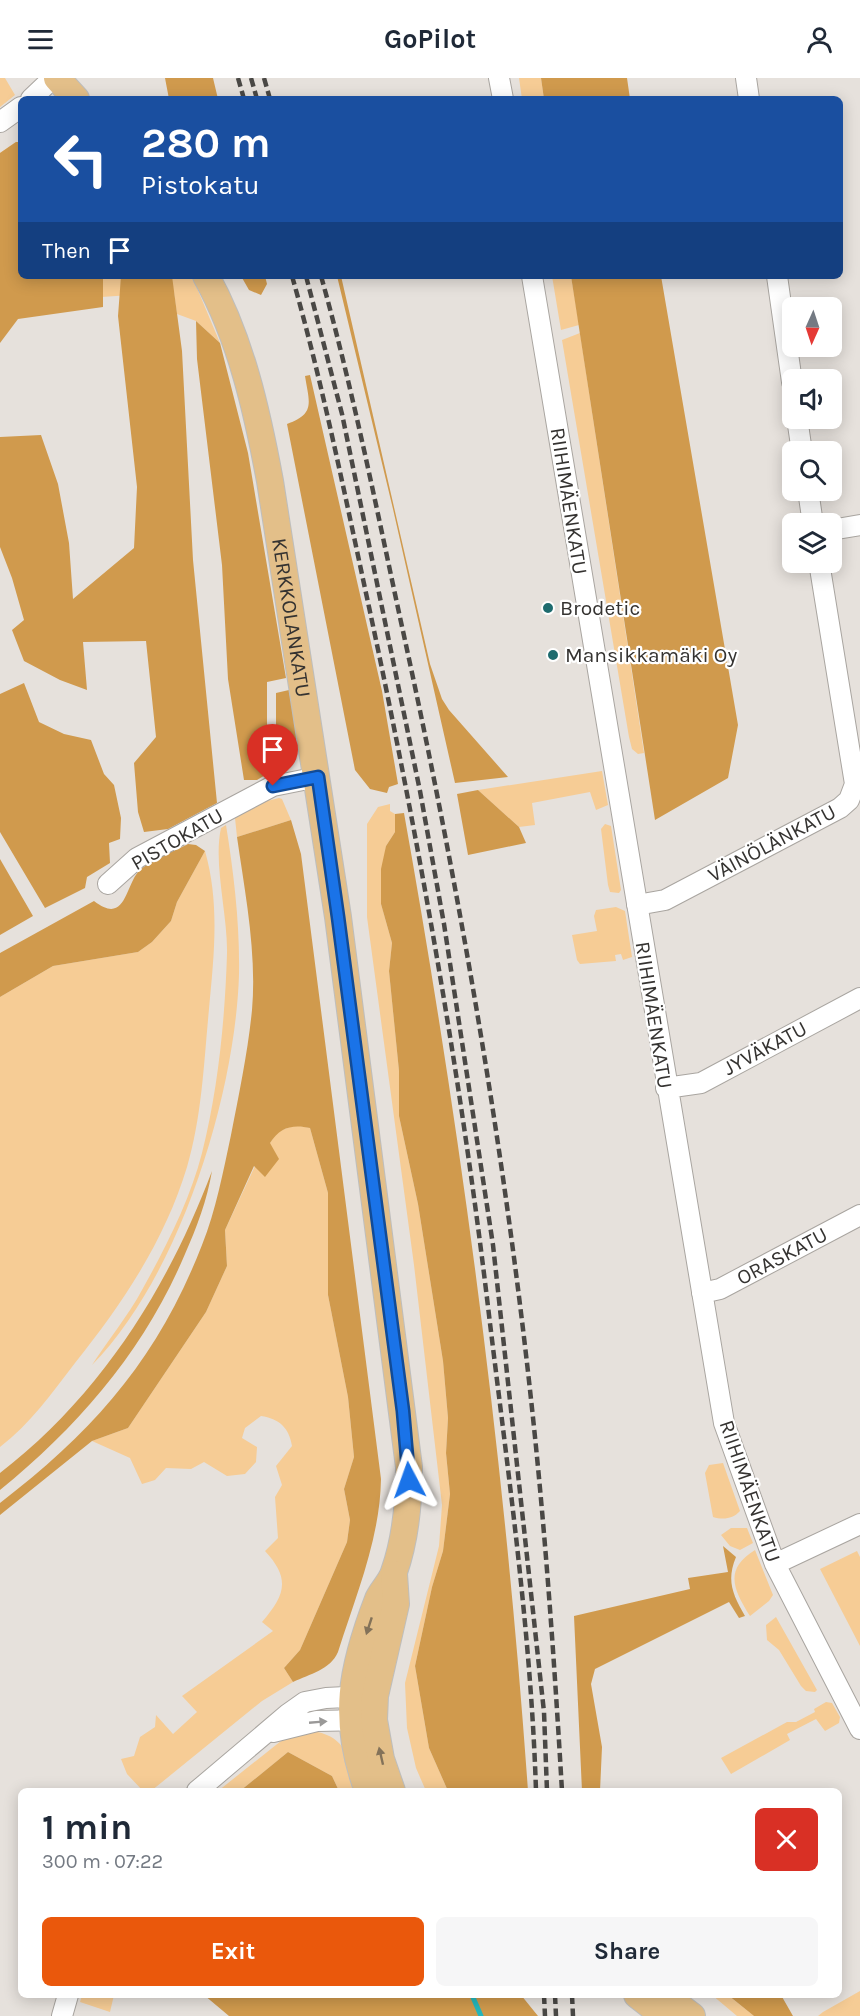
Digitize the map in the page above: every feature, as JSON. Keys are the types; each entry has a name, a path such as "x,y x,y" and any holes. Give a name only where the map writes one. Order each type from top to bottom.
{"main road":[{"path":"55,78 73,96"},
{"name":"KERKKOLANKATU","path":"207,279 239,353 260,425 318,777 409,1467 407,1520 394,1574 396,1604 363,1708"},
{"path":"363,1708 368,1788"},
{"path":"363,1708 391,1788"},
{"path":"641,1998 663,2016"},
{"path":"667,1998 692,2016"}],"street":[{"path":"34,96 55,78"},
{"path":"499,78 502,96"},
{"path":"746,78 749,96"},
{"path":"0,122 18,109"},
{"name":"RIIHIMÄENKATU","path":"533,279 666,1088 724,1423 775,1564 860,1730"},
{"path":"777,279 790,369"},
{"path":"842,528 860,525"},
{"name":"VÄINÖLÄNKATU","path":"637,905 665,900 840,808 853,792 855,784 821,573"},
{"name":"PISTOKATU","path":"108,884 137,858 273,786 318,777"},
{"name":"JYVÄKATU","path":"666,1088 701,1083 860,998"},
{"name":"ORASKATU","path":"702,1293 720,1289 860,1215"},
{"path":"775,1564 860,1524"},
{"path":"201,1788 305,1702 363,1708"},
{"path":"62,2016 67,1998"}],"shaded area":[{"path":"0,78 5,78 15,95 0,107"},
{"path":"165,78 213,78 217,96 168,96"},
{"path":"519,78 541,78 544,96 522,96"},
{"path":"541,78 627,78 630,96 544,96"},
{"path":"18,142 18,279 193,279 220,343 196,321 177,314 174,292 0,304 0,153"},
{"path":"18,142 18,279 103,279 103,307 18,319 0,343 0,153"},
{"path":"121,279 172,279 182,351 193,560 217,803 168,829 144,832 138,812 134,763 156,737 146,641 83,642 87,690 60,680 24,661 12,630 24,620 0,547 0,437 41,435 58,484 69,543 73,599 134,548 137,487 118,316"},
{"path":"243,279 266,279 267,284 261,295 249,290"},
{"path":"338,279 342,279 430,664 442,699 449,710 508,777 455,783"},
{"path":"552,279 571,279 579,325 561,330"},
{"path":"571,279 662,279 738,725 728,778 655,820"},
{"path":"196,321 220,343 248,453 286,678 267,682 267,774 257,780 244,780 228,679 222,565 197,359"},
{"path":"580,333 644,753 638,754 632,749 629,737 562,340"},
{"path":"310,375 382,691 398,784 389,787 387,793 370,789 355,770 287,424 303,416 306,411 309,400 305,376"},
{"path":"24,683 39,722 64,734 91,740 104,774 114,785 121,818 120,839 109,843 110,863 87,877 85,888 45,908 0,832 0,694"},
{"path":"289,690 296,743 288,762 280,770 276,751 276,693"},
{"path":"602,771 608,805 596,810 590,792 532,803 535,825 519,827 478,790"},
{"path":"478,790 519,827 526,843 468,855 457,794"},
{"path":"282,799 291,820 237,837 235,818 267,801"},
{"path":"390,804 390,811 395,814 395,832 386,846 381,904 392,943 389,971 399,1071 399,1116 418,1204 443,1361 448,1418 446,1453 450,1494 443,1551 432,1587 415,1666 429,1748 447,1788 425,1788 416,1768 407,1728 405,1683 439,1546 442,1505 414,1265 367,917 367,824 378,807"},
{"path":"404,813 463,1178 507,1545 528,1788 447,1788 429,1748 415,1666 432,1587 443,1551 450,1494 446,1453 448,1418 443,1361 418,1204 399,1116 399,1071 389,971 392,943 381,904 381,869 386,846 395,832 395,814"},
{"path":"291,820 301,854 381,1479 380,1501 372,1545 338,1652 325,1667 293,1682 284,1668 300,1650 347,1542 350,1520 344,1489 354,1457 348,1397 328,1295 328,1193 310,1128 298,1126 278,1133 270,1143 279,1159 265,1177 254,1166 225,1230 227,1266 206,1312 128,1428 92,1441 0,1515 0,1503 65,1448 120,1389 144,1357 185,1286 207,1232 222,1177 246,1057 252,1010 252,945 237,837"},
{"path":"605,824 611,826 621,890 619,893 610,892 608,885 601,829"},
{"path":"226,825 236,900 239,975 227,1075 214,1129 197,1183 176,1235 151,1284 123,1328 92,1365 131,1309 160,1257 184,1206 197,1171 208,1129 225,1004 227,939 219,842 221,828"},
{"path":"188,844 196,845 205,851 177,902 171,921 152,942 138,952 53,966 0,997 0,953 94,901 112,909 118,907 123,902 138,872 155,860"},
{"path":"205,851 213,890 213,969 199,1108 192,1148 178,1194 155,1245 110,1317 40,1408 0,1447 0,997 53,966 138,952 152,942 171,921 177,902"},
{"path":"0,859 33,916 0,935"},
{"path":"616,907 625,911 632,957 623,960 621,954 615,955 616,961 580,964 577,960 572,935 597,931 594,916 596,910"},
{"path":"295,1125 310,1128 328,1193 328,1295 348,1397 354,1457 344,1489 350,1520 347,1542 300,1650 284,1668 293,1682 262,1701 155,1788 140,1788 127,1774 121,1759 134,1756 140,1737 155,1727 156,1715 173,1734 197,1712 182,1696 273,1631 262,1622 280,1595 282,1579 279,1570 265,1551 278,1538 275,1497 282,1485 276,1466 292,1446 291,1439 282,1425 273,1419 261,1416 245,1428 242,1438 257,1447 256,1462 245,1474 227,1476 204,1462 191,1469 166,1468 155,1480 142,1484 130,1458 92,1441 128,1428 206,1312 227,1266 225,1230 255,1166 277,1132"},
{"path":"212,1171 201,1213 185,1254 169,1289 130,1353 83,1412 57,1439 0,1490 0,1473 36,1443 69,1410 127,1337 174,1257"},
{"path":"723,1463 740,1511 724,1519 713,1517 705,1473 709,1465"},
{"path":"731,1528 747,1528 753,1543 740,1550 730,1546 721,1535"},
{"path":"723,1546 736,1557 732,1573 732,1588 745,1616 739,1618 729,1602 595,1669 591,1684 602,1747 600,1788 582,1788 574,1616 690,1589 688,1578 728,1572"},
{"path":"755,1550 773,1595 750,1616 739,1597 734,1580 739,1565"},
{"path":"857,1551 860,1557 860,1646 820,1569"},
{"path":"776,1617 817,1690 815,1692 806,1691 801,1686 779,1650 767,1640 766,1625"},
{"path":"826,1702 832,1703 840,1717 839,1723 825,1731 816,1719 787,1734 790,1740 731,1774 721,1758 787,1722 796,1722 815,1712 814,1709"},
{"path":"311,1731 323,1733 332,1738 346,1751 362,1788 338,1788 332,1776 288,1752 244,1788 222,1788 286,1737"},
{"path":"288,1752 332,1776 338,1788 244,1788"},
{"path":"860,1991 860,2016 818,2016 823,2012"},
{"path":"81,1998 113,1998 110,2012 80,2002"},
{"path":"208,1998 523,1998 538,2016 229,2016"},
{"path":"716,1998 732,1998 754,2016 737,2016"},
{"path":"732,1998 783,1998 793,2016 754,2016"}],"waterway":[{"path":"473,1998 481,2016"}],"railway":[{"path":"238,78 243,96"},
{"path":"251,78 256,96"},
{"path":"264,78 269,96"},
{"path":"293,279 333,441 387,695 422,871 452,1048 478,1226 518,1553 529,1672 536,1788"},
{"path":"307,279 342,414 420,791 444,924 493,1245 544,1712 547,1788"},
{"path":"322,279 364,448 423,723 480,1028 524,1334 543,1526 562,1788"},
{"path":"544,1998 545,2016"},
{"path":"555,1998 556,2016"},
{"path":"572,1998 573,2016"}],"place":[{"name":"Brodetic","path":"548,608"},
{"name":"Mansikkamäki Oy","path":"553,655"}],"route":[{"path":"273,786 318,777 403,1411 409,1480"}]}
